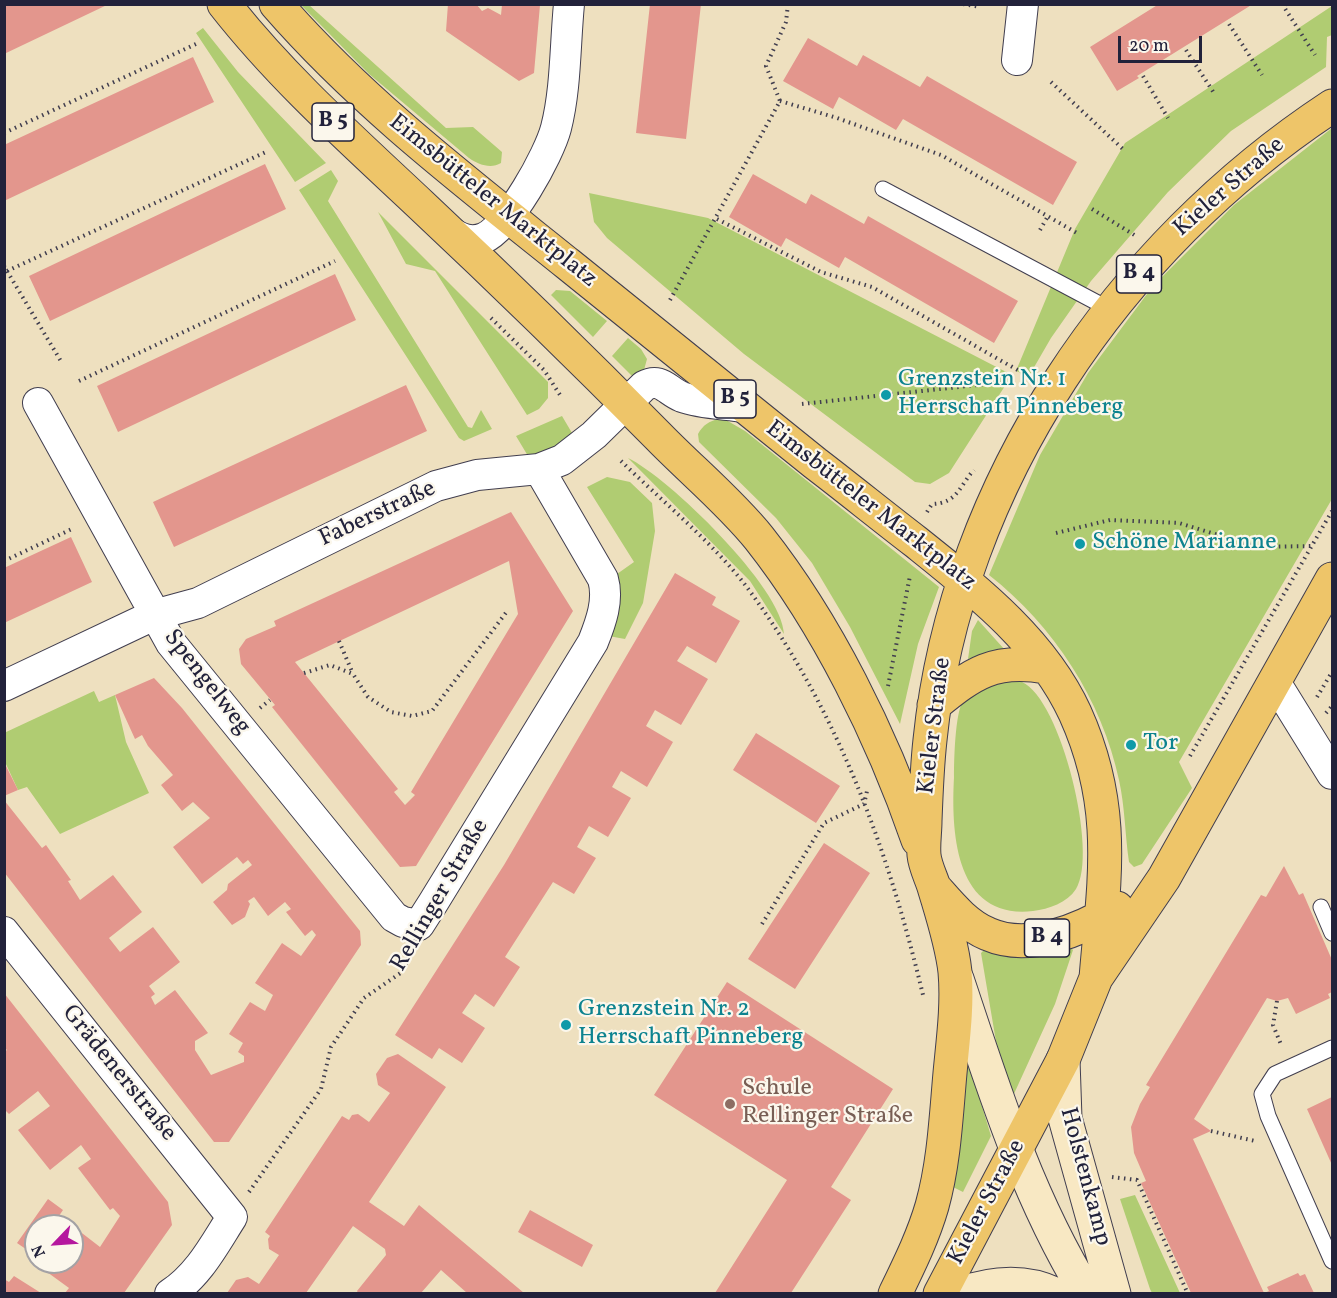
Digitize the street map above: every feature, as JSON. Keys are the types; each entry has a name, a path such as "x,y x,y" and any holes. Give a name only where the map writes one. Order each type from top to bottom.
{"main road":[{"name":"Eimsbütteler Marktplatz","path":"224,4 274,62 324,113 627,404 758,537 799,594 878,737 901,789 924,855"},
{"name":"Eimsbütteler Marktplatz","path":"276,4 325,58 365,96 507,216 744,407 965,580 1026,639 1075,712 1096,770 1106,828 1106,878 1096,978"},
{"name":"Kieler Straße","path":"895,1293 927,1222 940,1170 953,1043 955,972 924,855 927,767 934,705 943,657 965,580 1000,490 1054,390 1110,309 1151,260 1231,182 1332,106"},
{"name":"Kieler Straße","path":"940,1293 1063,1060 1096,978 1164,878 1330,586"},
{"path":"934,705 971,676 986,668 1010,663 1046,667"},
{"name":"B 4","path":"934,887 958,914 987,934 1015,940 1051,937 1101,918 1164,878"},
{"name":"Holstenkamp","path":"955,972 1016,1150 1041,1206 1087,1293"},
{"name":"Holstenkamp","path":"1063,1060 1065,1118 1114,1293"},
{"path":"959,1293 1005,1284 1021,1284 1054,1293"}],"street":[{"path":"449,231 467,240 482,239 507,216 547,156 557,126 569,4"},
{"path":"1017,60 1023,4"},
{"name":"Faberstraße","path":"4,686 154,615 198,603 436,486 477,475 538,469 568,455 627,404 644,386 652,382 661,383 682,397 744,407"},
{"name":"Spengelweg","path":"38,403 171,643 394,917 403,922 419,925"},
{"name":"Rellinger Straße","path":"419,925 593,642 605,597 603,579 538,469"},
{"path":"1275,682 1332,774"},
{"name":"Grädenerstraße","path":"4,932 232,1217"},
{"path":"170,1293 191,1279 232,1217"}],"lane":[{"path":"883,189 1110,309"},
{"path":"1321,907 1332,933"},
{"path":"1332,1048 1275,1074 1262,1094 1282,1147 1332,1261"}],"path":[{"path":"670,300 717,219 780,101 766,66 786,22 789,4"},
{"path":"963,4 980,7"},
{"path":"1286,4 1284,7 1315,56"},
{"path":"1229,24 1262,75"},
{"path":"4,133 196,44"},
{"path":"1186,50 1214,93"},
{"path":"1143,76 1168,118"},
{"path":"1051,82 1125,151"},
{"path":"780,101 834,117 941,155 1077,233"},
{"path":"7,271 266,152"},
{"path":"1092,208 1139,238"},
{"path":"1040,230 1048,216"},
{"path":"717,219 821,272 872,287 1034,379"},
{"path":"79,381 335,261"},
{"path":"4,266 62,363"},
{"path":"802,404 1014,381"},
{"path":"621,461 745,585 824,708 864,804 903,909 926,1006"},
{"path":"932,504 944,504 952,499 960,492 970,474"},
{"path":"1190,756 1332,511"},
{"path":"1056,533 1110,520 1179,523 1258,547 1311,546"},
{"path":"4,561 74,528"},
{"path":"886,697 912,566"},
{"path":"339,641 353,674 368,697 391,712 412,716 432,711 508,610"},
{"path":"304,673 330,665 353,674"},
{"path":"762,924 824,823 864,804"},
{"name":"Rellinger Straße","path":"232,1217 321,1089 331,1047 364,998 402,972 419,925"},
{"path":"1277,1002 1273,1025 1291,1067"},
{"path":"1211,1131 1282,1147"},
{"path":"1110,1177 1137,1180 1188,1293"}],"green space":[{"path":"301,5 309,5 446,128 473,127 502,152 501,163 493,166 485,165 469,158 369,74"},
{"path":"1332,6 1332,35 1327,37 1326,67 1231,131 1168,192 1091,281 1051,338 1029,376 1016,371 1075,229 1125,143"},
{"path":"203,28 238,72 326,163 295,182 196,33"},
{"path":"1332,128 1332,499 1179,762 1192,788 1142,864 1134,867 1129,862 1119,780 1101,721 1088,693 1054,641 1034,617 989,575 1040,455 1088,373 1153,286 1234,205"},
{"path":"331,170 338,181 328,201 468,427 472,428 481,410 492,429 464,441 459,438 299,190"},
{"path":"589,193 708,218 1012,375 949,473 930,484 915,482 744,354 607,238 594,222"},
{"path":"378,212 548,382 548,398 539,409 527,415 435,271 406,264"},
{"path":"556,290 570,291 607,321 593,337 551,295"},
{"path":"628,338 641,349 647,359 644,370 634,378 612,356"},
{"path":"562,416 572,433 552,448 528,456 516,436"},
{"path":"719,419 726,420 745,431 939,587 918,644 900,724 850,627 812,563 776,518 699,442 698,434 702,428 709,422"},
{"path":"628,458 646,469 695,510 745,563 779,614 784,634 750,581"},
{"path":"607,477 630,482 652,503 655,531 643,603 625,639 603,635 617,574 634,562 587,487"},
{"path":"978,620 1005,650 968,659 972,631"},
{"path":"986,679 1018,680 1036,694 1050,717 1072,779 1083,844 1082,871 1072,894 1063,902 1045,909 1007,910 987,902 973,887 963,868 957,846 953,799 958,716 965,698"},
{"path":"94,691 99,702 115,695 126,742 149,793 60,834 27,787 18,790 5,762 4,733"},
{"path":"1071,948 1073,950 1055,1004 1013,1096 1000,1065 981,953 984,950"},
{"path":"966,1053 991,1136 963,1192 951,1186"},
{"path":"1135,1195 1180,1293 1152,1293 1150,1289 1120,1199"}],"building":[{"path":"4,4 109,4 4,54"},
{"path":"448,4 476,4 482,11 488,8 501,15 502,5 540,5 534,73 519,81 446,31"},
{"path":"650,4 701,4 686,139 636,133"},
{"path":"1159,4 1253,4 1137,76 1139,78 1117,91 1090,47"},
{"path":"808,38 857,66 863,55 920,87 927,76 1077,162 1053,205 903,119 896,130 839,97 833,109 783,81"},
{"path":"193,57 214,102 4,201 4,145"},
{"path":"265,164 286,209 50,321 29,276"},
{"path":"753,174 806,204 811,194 864,224 868,216 1018,301 994,343 845,257 839,268 786,238 781,247 729,217"},
{"path":"335,274 356,320 118,432 97,386"},
{"path":"406,385 427,431 174,547 153,502"},
{"path":"511,512 573,611 416,866 400,867 272,707 275,705 241,664 239,649 246,639 276,626 274,621","holes":["509,561 518,614 411,792 415,795 405,805 394,792 398,789 295,662"]},
{"path":"71,537 92,582 4,623 4,568"},
{"path":"675,573 716,597 712,605 740,621 716,663 687,646 677,661 708,679 681,725 655,710 646,726 673,742 647,787 621,771 612,787 631,798 608,837 589,826 577,847 596,858 574,894 553,882 505,957 520,967 494,1007 475,994 462,1013 485,1028 462,1063 439,1048 432,1059 395,1035 504,865"},
{"path":"154,678 182,708 360,931 361,945 229,1142 214,1142 4,872 4,800 42,848 46,845 71,880 68,881 80,900 113,875 142,912 109,938 120,952 153,927 180,962 149,986 155,994 151,997 155,1005 175,990 208,1033 195,1041 195,1050 211,1075 244,1062 244,1056 238,1052 243,1043 229,1034 250,1002 265,1011 273,995 255,983 282,943 301,956 316,935 312,930 305,936 286,912 291,909 285,902 268,916 254,897 248,901 250,904 245,917 232,925 213,902 227,890 228,884 252,865 248,860 243,864 237,857 202,884 173,847 210,818 193,802 182,811 161,785 173,775 148,746 142,735 135,739 115,695"},
{"path":"756,733 840,786 816,823 733,770"},
{"path":"4,762 18,790 4,796"},
{"path":"824,843 870,873 795,989 748,959"},
{"path":"1284,866 1299,895 1303,893 1332,960 1332,992 1328,994 1330,998 1296,1014 1288,998 1277,1001 1267,998 1194,1119 1211,1131 1193,1139 1264,1293 1191,1293 1141,1183 1146,1181 1134,1153 1131,1127 1150,1087 1146,1085 1261,895 1266,897"},
{"path":"727,982 893,1089 831,1187 851,1200 791,1293 715,1293 787,1180 654,1095"},
{"path":"4,993 168,1202 172,1225 124,1293 65,1293 69,1288 50,1274 84,1274 84,1235 100,1247 120,1216 113,1208 110,1210 78,1168 91,1159 81,1145 50,1170 18,1130 50,1106 38,1091 9,1114 4,1109 4,1052 7,1050 4,1047"},
{"path":"398,1054 446,1087 369,1202 404,1226 419,1205 524,1293 467,1293 441,1270 421,1293 358,1293 357,1291 386,1255 385,1249 353,1226 306,1293 227,1293 236,1280 248,1277 259,1284 279,1255 269,1249 270,1236 265,1232 342,1116 349,1120 352,1115 358,1114 369,1122 390,1093 378,1085 376,1074 387,1058"},
{"path":"1332,1097 1332,1165 1307,1109"},
{"path":"48,1199 63,1210 60,1214 37,1214"},
{"path":"530,1210 593,1245 582,1267 518,1232"},
{"path":"24,1233 24,1248 17,1243"},
{"path":"1298,1273 1300,1276 1305,1274 1314,1293 1264,1293 1269,1291 1267,1287"},
{"path":"14,1276 41,1293 4,1293 4,1279 9,1282"}],"place":[{"name":"Grenzstein Nr. 1 Herrschaft Pinneberg","path":"886,395"},
{"name":"Schöne Marianne","path":"1080,544"},
{"name":"Tor","path":"1131,745"},
{"name":"Grenzstein Nr. 2 Herrschaft Pinneberg","path":"566,1025"},
{"name":"Schule Rellinger Straße","path":"730,1104"}]}
